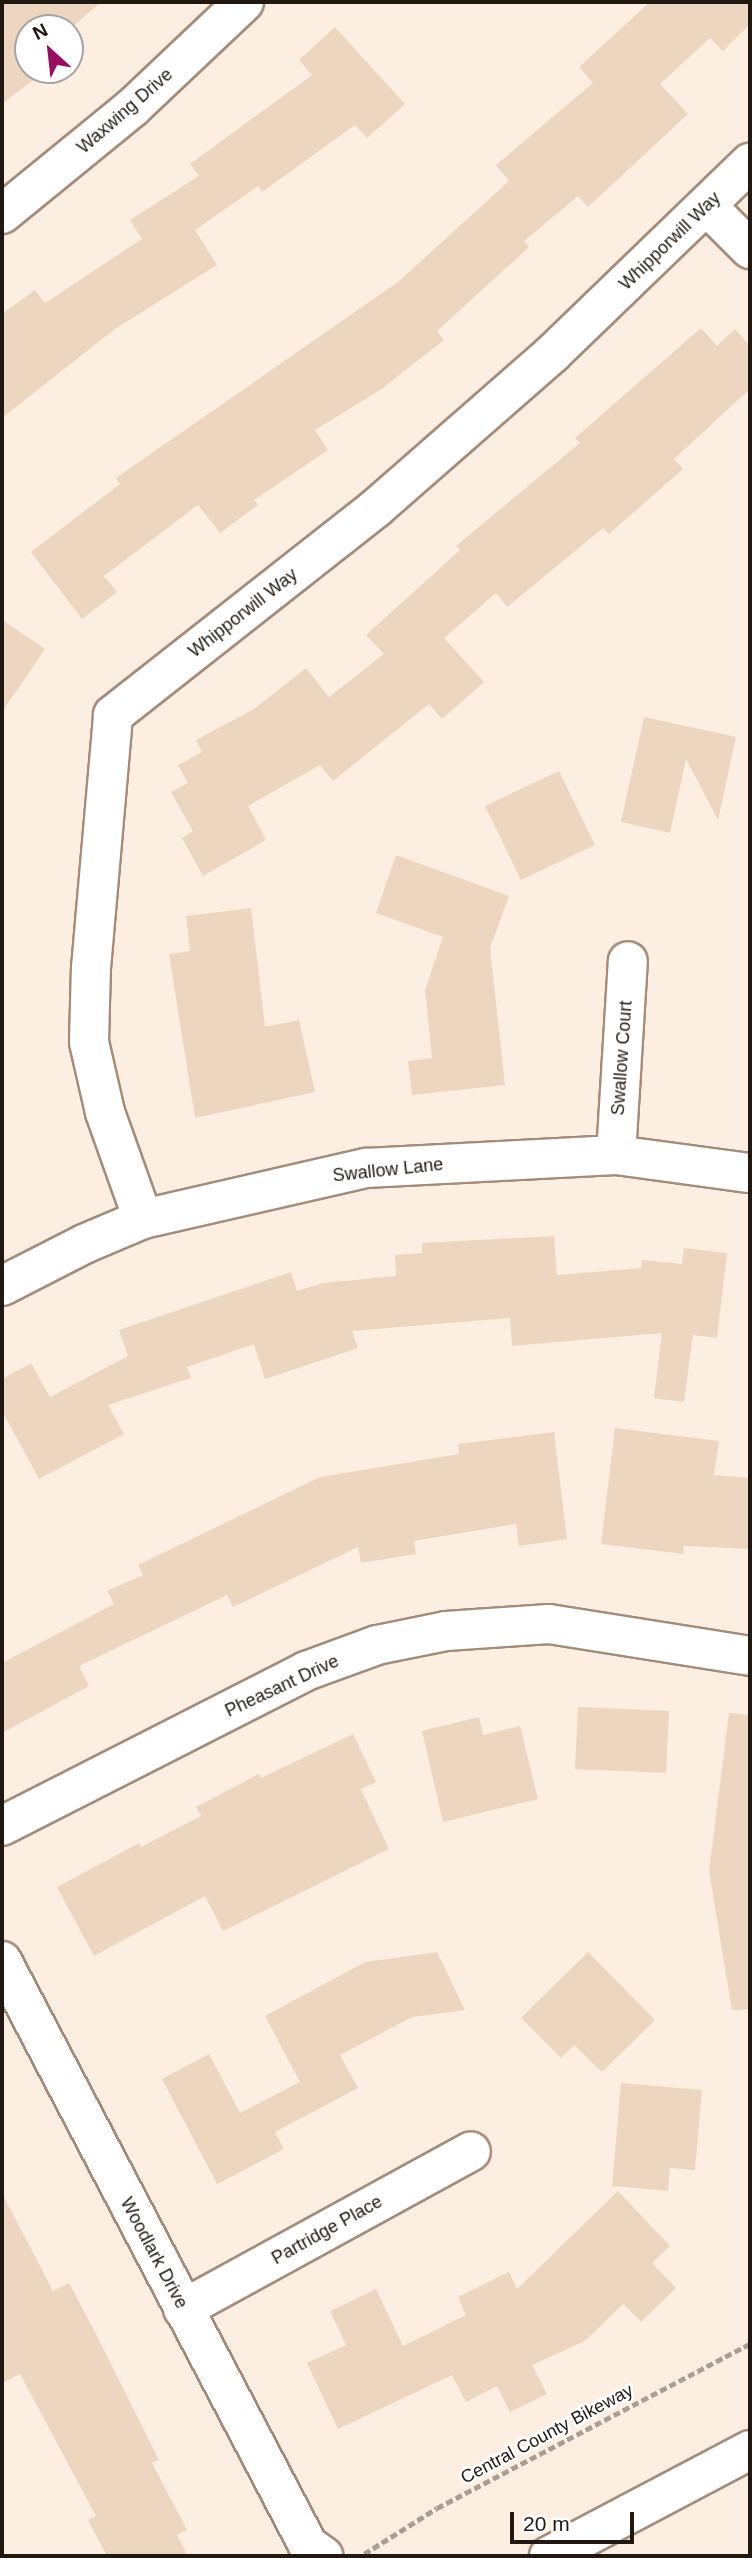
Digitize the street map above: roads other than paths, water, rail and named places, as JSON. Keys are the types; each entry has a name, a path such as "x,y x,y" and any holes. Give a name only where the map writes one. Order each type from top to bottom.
{"main road":[{"name":"Waxwing Drive","path":"2,215 132,108 244,2"},
{"name":"Whipporwill Way","path":"143,1219 105,1112 89,1042 91,968 113,715 376,508 553,353 750,163"},
{"path":"707,206 750,249"},
{"name":"Swallow Court","path":"616,1155 628,961"},
{"name":"Swallow Lane","path":"2,1286 83,1244 143,1219 366,1168 616,1155 750,1173"},
{"name":"Pheasant Drive","path":"2,1826 306,1671 377,1645 446,1631 549,1624 750,1656"},
{"name":"Woodlark Drive","path":"2,1961 312,2552"},
{"name":"Partridge Place","path":"183,2309 471,2151"},
{"path":"549,2556 750,2450"}]}
